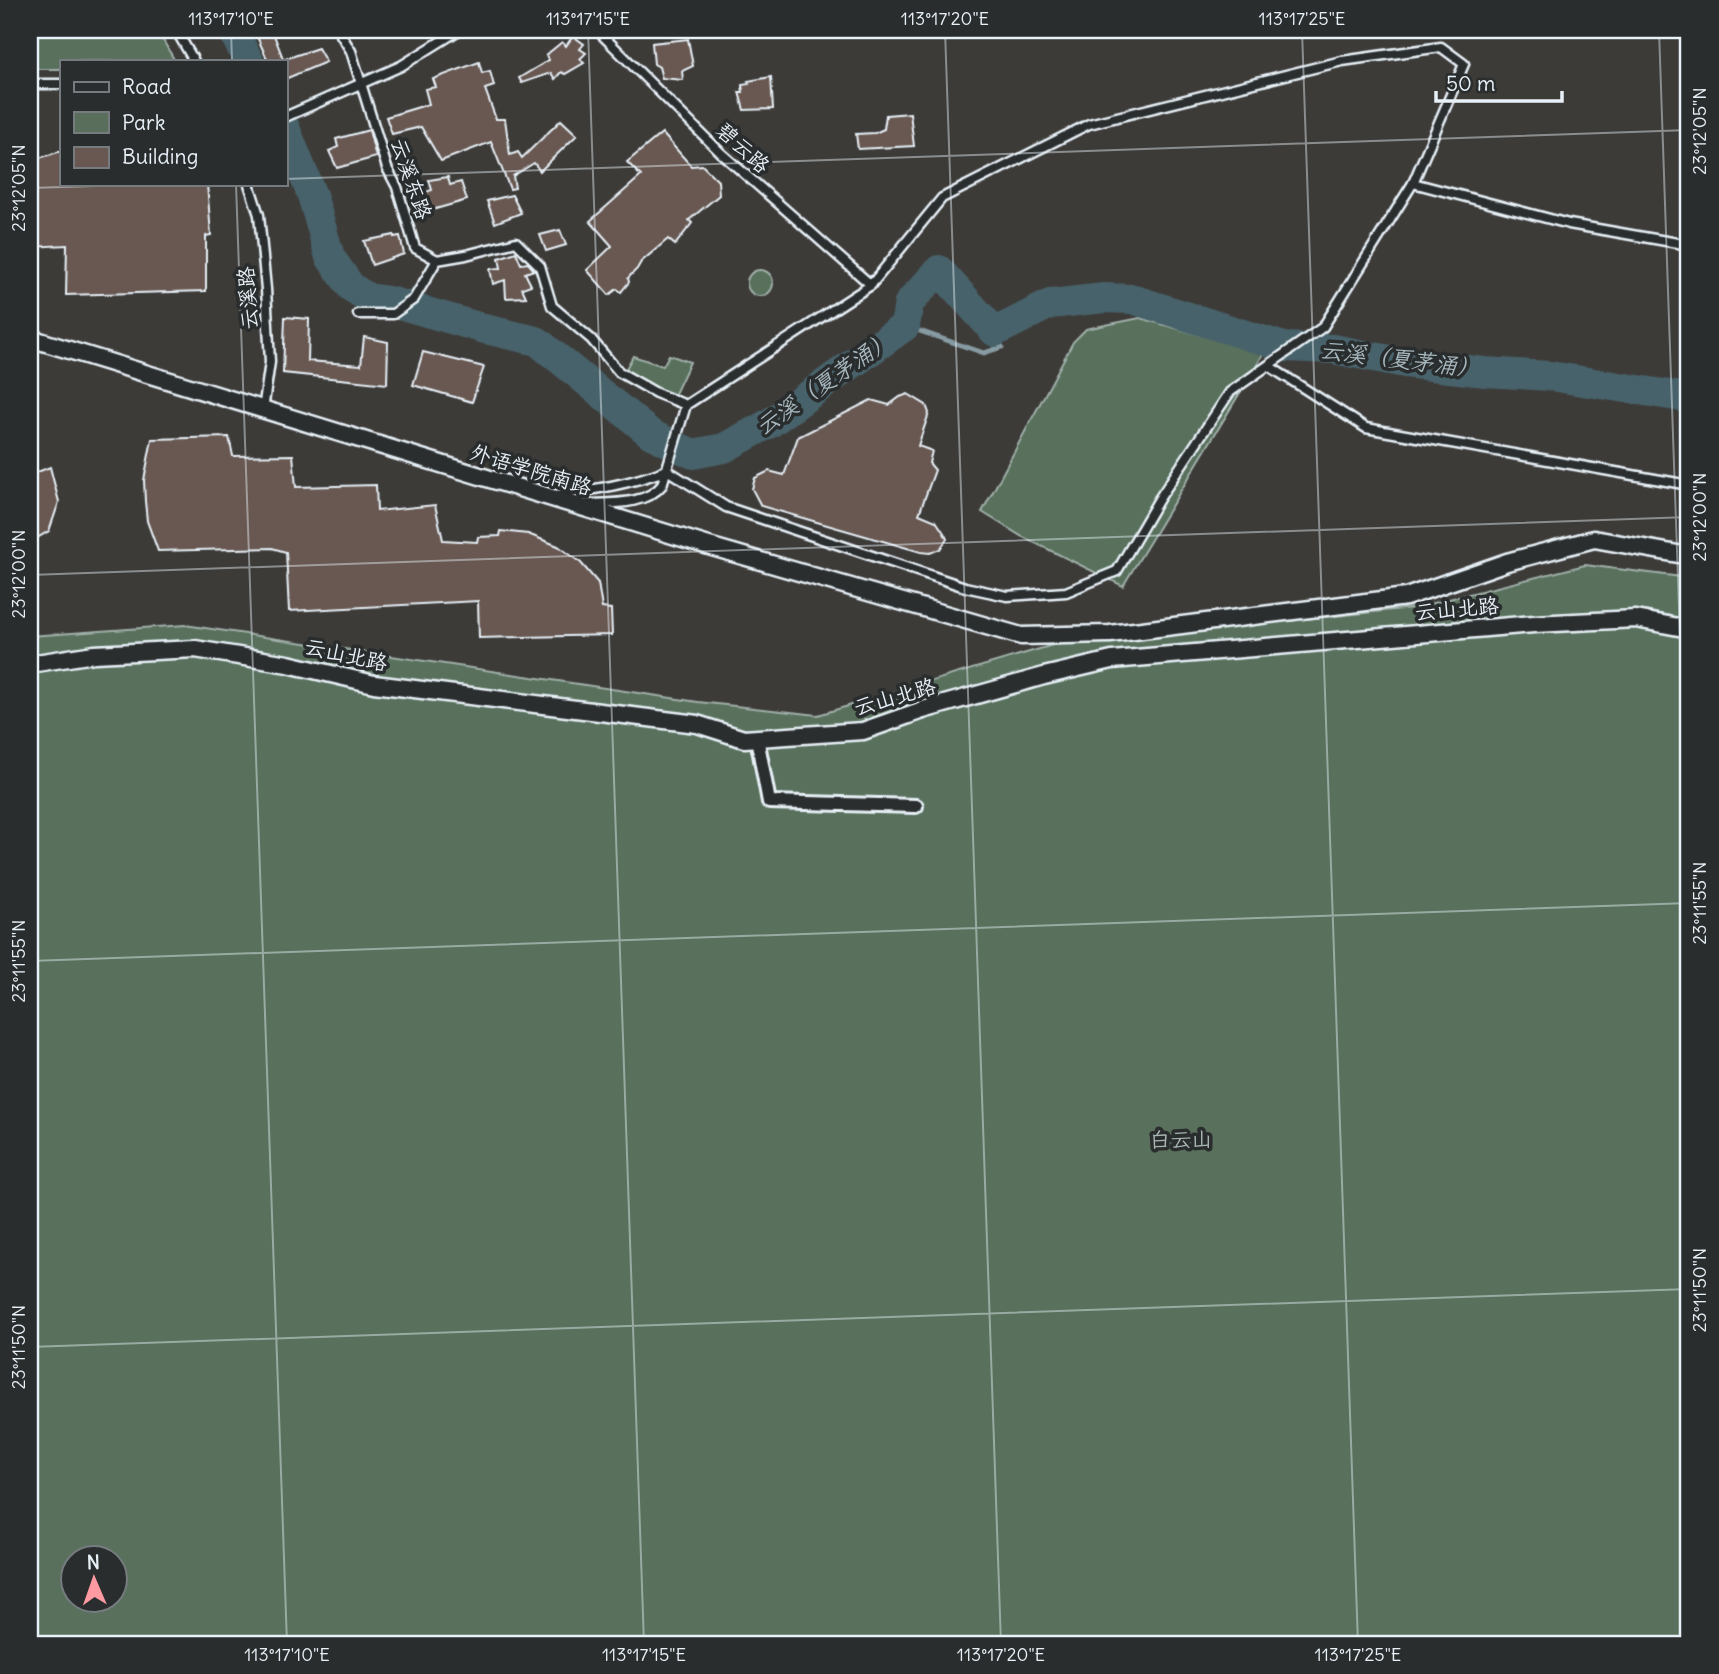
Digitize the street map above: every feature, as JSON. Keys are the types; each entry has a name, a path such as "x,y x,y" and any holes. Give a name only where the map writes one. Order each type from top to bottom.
{"street":[{"name":"外语学院南路","path":"30,338 543,496 1021,636 1110,634 1406,597 1507,562 1594,540 1689,556"},
{"name":"云山北路","path":"30,664 94,654 195,649 288,664 374,684 696,724 744,739 863,731 923,710 1112,660 1547,623 1636,619 1689,629"},
{"path":"1110,634 1112,660"},
{"path":"757,738 769,802 916,806"}],"lane":[{"path":"176,30 193,60"},
{"name":"云溪东路","path":"338,30 351,51 415,248 437,260"},
{"path":"287,116 401,66 458,30"},
{"name":"碧云路","path":"597,30 721,153 871,285"},
{"path":"571,504 639,500 655,494 662,485 686,405 871,285 942,198 1089,124 1342,61 1441,47 1464,64 1413,183 1323,327 1230,392 1159,499 1117,571 1066,592 1007,596 965,587 726,507 667,470"},
{"path":"30,84 60,84"},
{"path":"1413,183 1569,224 1689,245"},
{"name":"云溪路","path":"250,186 259,215 266,289 270,362 263,410"},
{"path":"358,314 393,314 414,299 437,260 516,242 540,266 552,306 591,339 619,372 656,393 686,405"},
{"path":"1269,366 1366,428 1689,485"},
{"path":"543,496 598,490 667,470"}],"shaded area":[{"path":"30,30 1689,30 1689,578 1585,565 1413,608 1053,645 818,715 698,702 185,625 30,636"}],"green space":[{"path":"30,30 157,30 174,60 60,60 60,69 30,69"},
{"path":"760,270 769,274 773,283 769,292 760,296 751,292 747,283 751,274"},
{"path":"1140,318 1264,353 1123,586 1021,536 982,512 1073,342 1086,329"},
{"path":"669,355 690,362 672,400 623,374 633,356 663,366"},
{"name":"白云山","path":"1585,565 1689,578 1689,1644 30,1644 30,636 185,625 698,702 818,715 1053,645 1413,608"}],"building":[{"path":"254,30 272,30 284,60 268,60"},
{"path":"573,36 584,44 580,49 586,53 580,59 584,63 565,74 561,72 555,79 551,73 522,83 519,78 549,60 546,55 562,42 566,46"},
{"path":"688,39 693,66 682,71 683,80 662,78 659,67 654,64 652,43"},
{"path":"318,48 326,62 287,78 285,59"},
{"path":"479,62 482,73 490,71 494,86 485,89 496,119 505,119 510,155 518,152 522,158 561,120 577,135 540,171 534,163 513,176 515,188 510,189 491,142 441,161 421,127 392,134 386,117 429,104 425,89 436,87 433,79"},
{"path":"771,77 773,109 744,110 739,92 743,92 742,85 749,84 748,81"},
{"path":"910,113 914,146 858,149 856,134 875,133 884,129 886,115"},
{"path":"369,130 376,157 337,168 329,151 338,147 336,139"},
{"path":"662,133 691,166 702,165 718,181 719,195 689,220 692,223 675,245 668,239 641,262 621,292 617,289 609,295 587,270 612,246 590,221 641,176 627,162"},
{"path":"60,151 60,186 207,186 211,235 206,236 206,291 66,295 67,245 30,247 30,161"},
{"path":"448,177 450,185 461,182 467,200 425,212 418,195 432,190 429,180"},
{"path":"512,195 521,213 495,223 487,201"},
{"path":"560,230 566,245 546,251 540,235"},
{"path":"400,236 404,254 372,265 364,241"},
{"path":"516,252 521,264 528,263 534,270 525,273 531,285 522,288 526,297 506,298 505,280 493,284 490,269 501,268 499,258"},
{"path":"285,317 309,319 308,361 361,365 364,337 388,342 387,384 283,373"},
{"path":"423,352 484,367 472,402 413,385"},
{"path":"908,394 926,405 929,413 918,446 932,451 929,463 935,470 919,514 936,521 944,533 947,539 940,549 930,553 921,552 761,506 752,489 755,478 769,471 784,475 798,437 871,400 889,405"},
{"path":"229,437 233,456 293,455 296,487 376,485 377,511 435,505 443,540 477,542 478,537 500,536 501,531 528,534 558,546 581,563 598,583 602,608 611,609 612,635 479,638 478,601 289,611 286,552 272,548 158,551 147,521 145,501 144,480 152,439"},
{"path":"50,467 59,502 49,531 30,542 30,475"}],"waterway":[{"name":"云溪（夏茅涌）","path":"232,30 248,60"},
{"name":"云溪（夏茅涌）","path":"287,133 312,195 330,257 351,287 368,298 389,301 537,341 651,434 693,454 724,448 770,423 905,326 909,303 939,270 995,332 1050,304 1104,298 1132,299 1284,347 1333,349 1405,363 1550,376 1689,398"},
{"path":"905,326 984,353 1002,347 995,332"}]}
